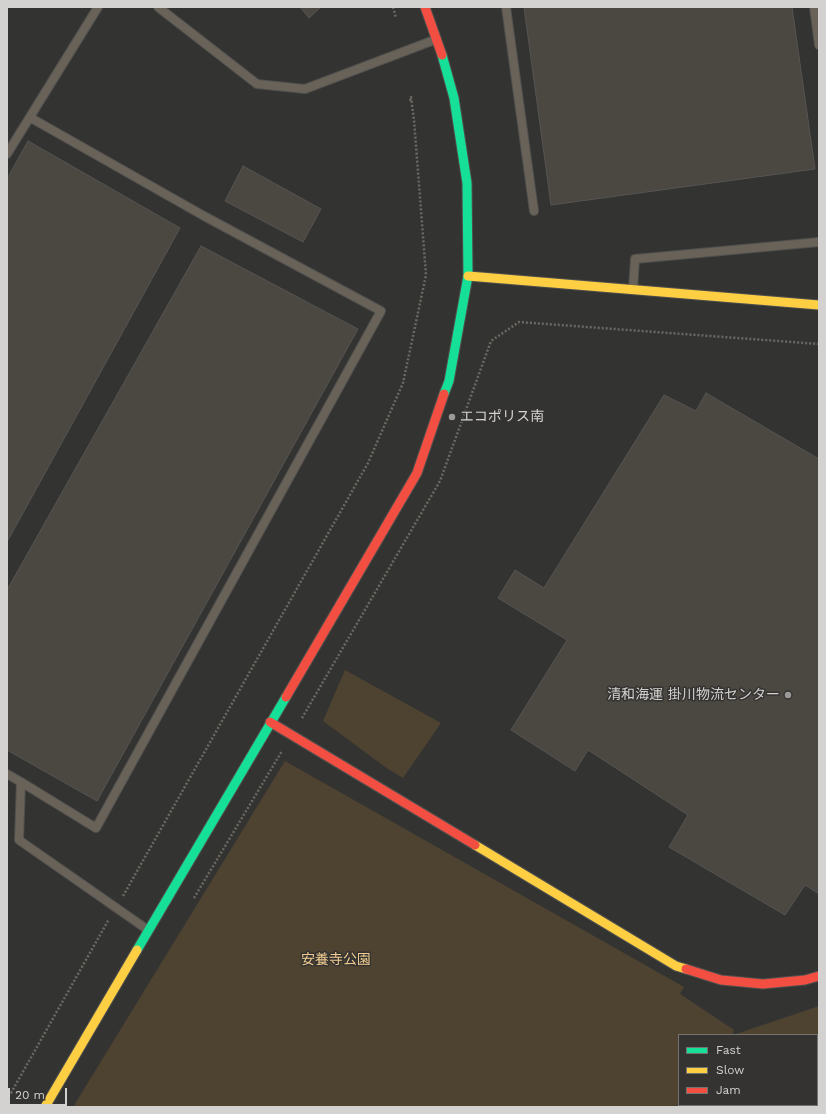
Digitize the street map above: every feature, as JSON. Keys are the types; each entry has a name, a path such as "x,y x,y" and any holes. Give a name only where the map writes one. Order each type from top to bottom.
{"street":[{"path":"45,1107 417,473 450,381 468,276 467,183 454,98 437,39 424,7"},
{"path":"468,276 819,305"},
{"path":"270,722 676,966 721,980 763,984 805,980 819,976"}],"lane":[{"path":"7,154 31,118 98,7"},
{"path":"158,7 257,84 305,89 437,39"},
{"path":"506,7 534,210"},
{"path":"814,7 819,45"},
{"path":"7,774 96,828 381,312 204,216 31,118"},
{"path":"633,290 635,259 819,242"},
{"path":"21,782 19,840 148,930"}],"path":[{"path":"393,7 396,18"},
{"path":"121,899 368,463 403,383 426,275 411,97 410,102"},
{"path":"190,904 292,735 440,481 491,341 518,322 819,344"},
{"path":"7,1092 11,1093 113,913"}],"green space":[{"path":"345,670 441,723 403,778 388,769 323,721"},
{"name":"安養寺公園","path":"285,761 684,987 680,994 734,1030 732,1034 678,1034 678,1106 714,1107 73,1107"},
{"path":"819,1006 819,1107 715,1107 714,1106 818,1106 818,1034 736,1034"}],"building":[{"path":"300,7 321,7 309,18"},
{"path":"524,7 792,7 815,169 551,205"},
{"path":"28,141 180,228 7,542 7,179"},
{"path":"243,166 321,209 303,242 225,201"},
{"path":"201,246 358,329 97,801 7,750 7,590"},
{"path":"706,393 819,459 819,894 805,885 785,915 669,847 688,815 588,750 575,771 511,730 567,640 498,598 515,570 544,588 664,395 696,411"}],"traffic: fast":[{"path":"442,55 454,98 467,183 468,276 449,381 444,394"},
{"path":"137,950 286,697"}],"traffic: slow":[{"path":"468,276 819,305"},
{"path":"475,845 676,966 686,969"},
{"path":"45,1107 137,950"}],"traffic: jam":[{"path":"425,7 442,55"},
{"path":"286,697 417,473 444,394"},
{"path":"270,722 475,845"},
{"path":"686,969 721,980 763,984 805,980 819,976"}],"place":[{"name":"エコポリス南","path":"452,417"},
{"name":"清和海運 掛川物流センター","path":"788,695"}]}
